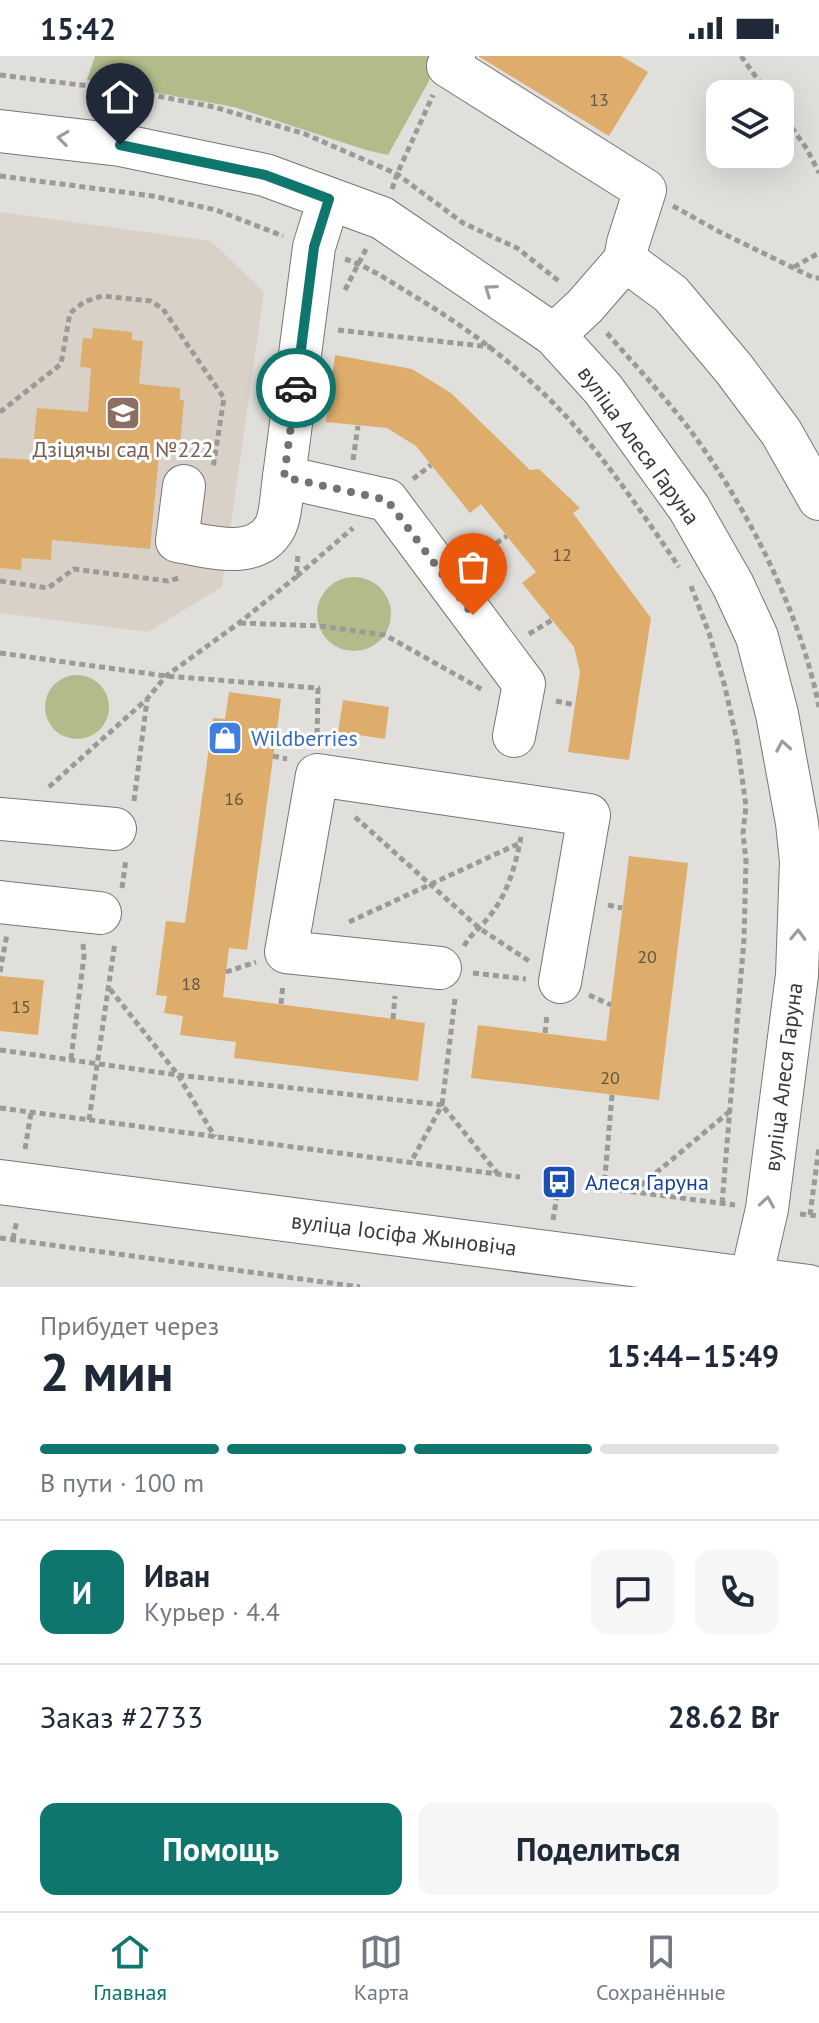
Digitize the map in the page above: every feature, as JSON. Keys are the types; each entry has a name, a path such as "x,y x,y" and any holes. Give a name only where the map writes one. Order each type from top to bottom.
{"main road":[{"name":"вуліца Іосіфа Жыновіча","path":"13,1187 750,1283 809,1287"}],"street":[{"path":"451,61 645,190 625,260 585,306 554,335"},
{"name":"вуліца Алеся Гаруна","path":"0,131 120,145 265,175 382,218 554,335 603,389 689,508 733,585 757,637 808,819 801,861 797,975 767,1209 750,1283"},
{"path":"198,479 177,541 243,549 262,542 277,525 314,247 329,199"},
{"path":"625,260 671,294 734,369 781,432 819,499"},
{"path":"284,477 387,500 524,684 529,716"},
{"path":"449,970 286,952 317,775 527,828 589,815 560,982"},
{"path":"0,819 115,829"},
{"path":"4,912 88,924"}],"path":[{"path":"741,56 758,80"},
{"path":"397,174 451,61"},
{"path":"794,131 819,173"},
{"path":"0,176 153,196 216,210 359,263 433,307 491,347 562,412 616,477 680,568"},
{"path":"645,190 718,231 819,278"},
{"path":"793,268 819,253"},
{"path":"338,302 359,263"},
{"path":"0,412 61,364 70,313 84,302 102,296 151,301 163,309 224,398 198,479"},
{"path":"324,328 491,347"},
{"path":"352,471 358,426"},
{"path":"296,577 387,500"},
{"path":"469,561 507,536"},
{"path":"0,581 48,588 74,569 168,581 184,577 198,567 202,544"},
{"path":"689,581 725,687 737,741 746,806 743,833 746,861 744,939 722,1204"},
{"path":"526,636 552,620"},
{"path":"239,623 320,626 385,635 529,716 575,705"},
{"path":"0,653 166,676 318,688 317,775 350,812 479,928 560,982"},
{"path":"344,925 430,885 527,828"},
{"path":"411,1162 442,1105 449,970 469,936 488,919 504,896 527,828"},
{"path":"0,972 4,912"},
{"path":"71,1059 88,924"},
{"path":"449,970 560,982"},
{"path":"89,1120 110,988 178,1075 215,1137"},
{"path":"0,1050 178,1075 442,1105 498,1174"},
{"path":"612,1095 604,1188 737,1205"},
{"path":"0,1108 520,1177"},
{"path":"633,1192 730,1112"},
{"path":"13,1239 13,1187 31,1113"},
{"path":"810,1215 819,1147"},
{"path":"0,1238 360,1287"}],"shaded area":[{"name":"Дзіцячы сад №222","path":"0,212 211,241 264,292 222,587 148,632 0,613"}],"green space":[{"path":"95,56 434,56 429,81 388,155 234,107 87,80"},
{"path":"354,577 368,580 380,588 388,600 391,614 388,628 380,640 368,648 354,651 340,648 328,640 320,628 317,614 320,600 328,588 340,580"},
{"path":"77,675 95,681 103,689 109,707 103,725 95,733 77,739 59,733 51,725 45,707 51,689 59,681"}],"building":[{"path":"478,56 621,56 648,72 609,136"},
{"name":"Дзіцячы сад №222","path":"93,328 132,332 132,340 143,341 139,384 180,388 180,400 184,400 180,446 160,444 150,549 52,540 51,560 22,558 21,570 0,568 0,458 32,460 37,408 88,412 91,368 80,367 83,338 92,339"},
{"path":"335,355 412,369 451,393 530,470 539,469 580,508 573,513 651,618 629,760 568,752 580,672 574,647 522,583 536,572 481,504 470,513 416,446 387,428 326,422"},
{"path":"229,692 281,699 247,950 229,948 223,997 425,1023 418,1081 234,1058 236,1042 180,1035 183,1016 164,1013 167,996 156,995 166,921 185,923 213,718 225,719"},
{"path":"343,700 389,707 385,739 338,732"},
{"path":"629,856 688,863 659,1100 471,1078 478,1025 606,1041"},
{"path":"0,976 44,980 38,1035 0,1031"}],"way so far":[{"path":"296,388 284,477 387,500 473,615"}],"place":[{"name":"Дзіцячы сад №222","path":"123,413"},
{"name":"Wildberries","path":"225,738"},
{"name":"Алеся Гаруна","path":"559,1182"}],"route":[{"path":"120,145 265,175 329,199 314,247 296,388"}]}
